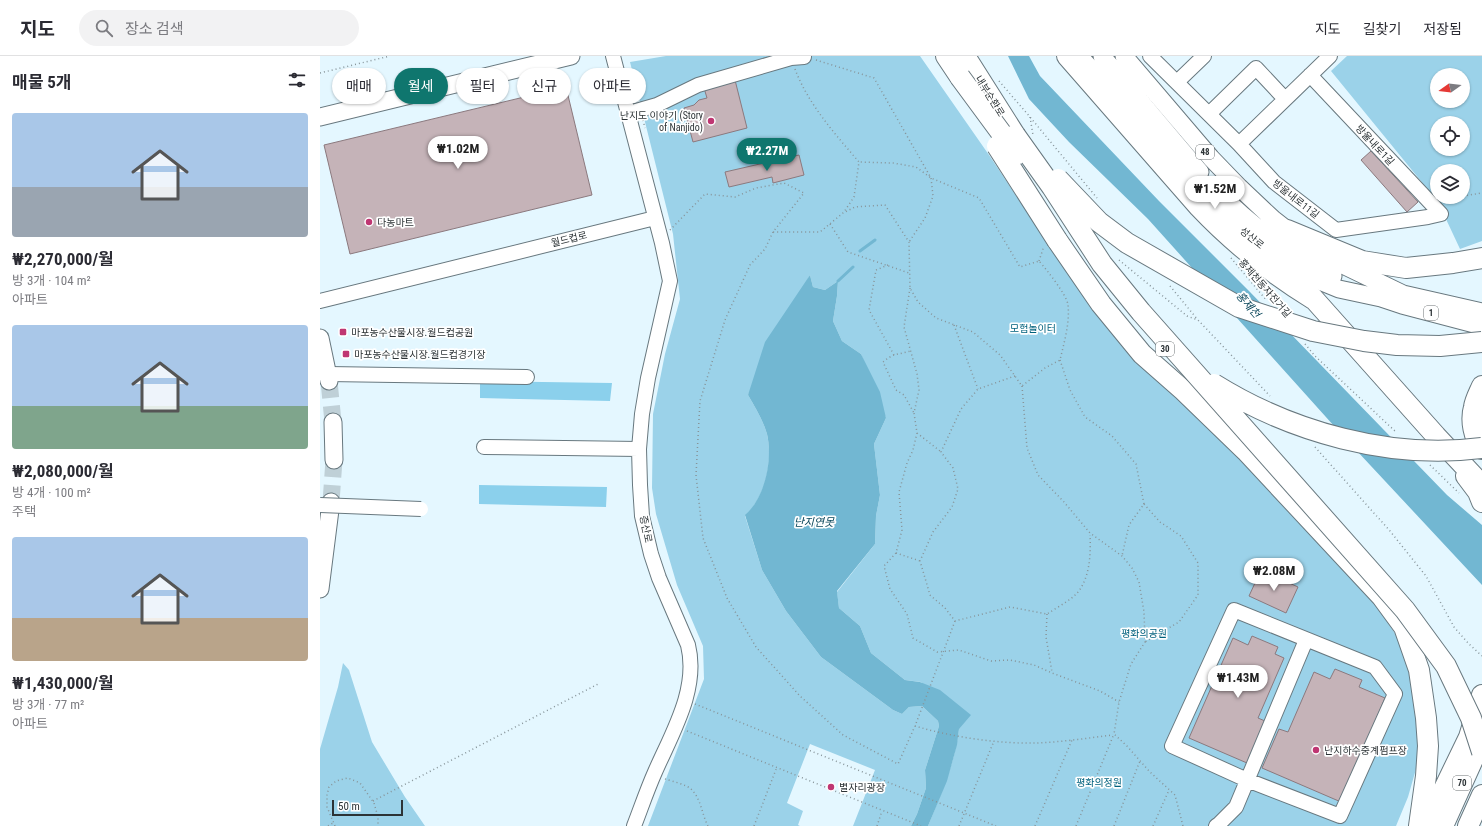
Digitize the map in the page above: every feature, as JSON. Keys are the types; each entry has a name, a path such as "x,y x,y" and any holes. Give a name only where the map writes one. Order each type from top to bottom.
{"highway":[{"name":"내부순환로","path":"946,56 960,77"},
{"name":"내부순환로","path":"965,56 1015,135"},
{"path":"1067,56 1198,207 1222,231 1294,288 1313,299"},
{"path":"960,77 992,139 1050,243 1142,354 1184,391 1246,451 1382,597 1404,627 1419,670 1426,718 1428,746 1425,788 1419,826"},
{"name":"30","path":"960,77 1002,134 1092,269 1133,319 1162,347 1199,375 1236,398 1277,418 1359,443 1397,448 1442,451 1482,449"},
{"path":"1015,135 1099,222 1127,243 1239,307 1313,331 1364,341 1397,345 1433,346 1482,342"},
{"path":"1015,135 1052,187 1102,264 1141,312 1405,610 1446,666 1471,718 1482,752"},
{"path":"1287,230 1362,261 1406,268 1482,258"},
{"path":"1290,269 1313,299 1436,436 1476,493"},
{"path":"1482,386 1473,407 1473,426 1478,444 1482,449"},
{"path":"1426,826 1469,737 1482,695"},
{"name":"70","path":"1443,826 1482,741"},
{"path":"1407,826 1421,789 1428,746"},
{"path":"1453,826 1482,769"},
{"path":"1468,826 1482,795"}],"main road":[{"path":"320,126 327,116 571,56"},
{"name":"성산로","path":"1080,56 1228,219 1290,269 1339,289 1381,298 1402,306 1482,326"},
{"name":"1","path":"1102,56 1226,200 1270,237 1302,259 1381,298"},
{"name":"48","path":"1126,59 1211,158 1239,187 1287,230 1314,251 1403,294"},
{"name":"1","path":"1403,294 1482,312"},
{"path":"321,347 328,378"},
{"path":"333,422 334,460"},
{"path":"320,581 326,504"}],"street":[{"path":"614,56 635,112 662,220"},
{"name":"방울내로11길","path":"1150,56 1239,144 1274,182 1336,230 1441,214"},
{"path":"1177,82 1204,56"},
{"path":"1239,144 1330,56"},
{"path":"635,112 657,105 698,85 797,57"},
{"path":"1209,114 1256,68 1286,99"},
{"name":"방울내로1길","path":"1310,75 1441,214"},
{"name":"월드컵로","path":"320,301 662,220"},
{"name":"증산로","path":"634,826 654,774 676,727 689,686 692,670 688,645 663,589 651,554 642,516 639,449 642,414 648,378 670,282 662,220"},
{"path":"328,378 527,377"},
{"path":"484,447 639,449"},
{"path":"326,504 421,509"},
{"path":"1234,610 1375,667 1395,694 1340,816 1247,780 1172,746 1234,610"},
{"path":"1216,826 1236,807 1306,640"}],"path":[{"path":"320,73 390,56"},
{"path":"843,213 854,197 859,162 828,125 800,84 797,57 874,78 931,178 933,196 925,218 909,242"},
{"path":"995,77 1102,203"},
{"path":"635,112 646,133"},
{"path":"859,162 893,163 916,167 931,178 979,198 1020,267 1039,261 1050,243"},
{"path":"662,220 670,230 705,194 735,197 756,188 784,183 804,193 773,232 765,249 750,265 725,320 700,400 696,475 703,538 727,598 756,647 800,696 843,735 898,764 915,726 955,621"},
{"path":"1470,195 1482,193"},
{"path":"773,232 820,232 843,213 855,207 885,205 909,242 910,288 904,327 917,374 919,390 914,413"},
{"path":"830,224 848,252 910,273"},
{"name":"홍제천동자전거길","path":"1228,255 1269,303"},
{"path":"1039,261 1051,274 1068,304 1067,334 1060,360 1070,390 1085,417 1112,436 1136,464 1144,504 1160,522 1181,536 1198,563 1198,595 1179,622 1145,642 1130,664 1119,702 1114,734 1076,826"},
{"path":"888,265 876,270 869,310 894,355"},
{"path":"1168,283 1198,320"},
{"path":"910,288 918,302 936,318 973,332 1000,355 1022,386 1027,448 1038,475 1064,502 1090,533 1122,556 1132,568 1139,582 1144,612 1145,642"},
{"path":"954,325 978,389"},
{"path":"1305,344 1400,436"},
{"path":"911,351 894,355 883,362 896,390 904,395 914,413 917,433 899,492 902,530 896,553 884,566 890,589 907,614 913,638 937,652 959,650 991,661 1010,660 1034,665 1100,692 1119,702"},
{"path":"1022,386 1045,368 1060,360"},
{"path":"941,452 961,409 978,389 1015,376"},
{"path":"917,433 941,452 953,468 958,488 952,507 933,532 920,561 930,595 945,608 955,621"},
{"path":"1428,463 1476,493"},
{"path":"1122,556 1129,525 1144,504"},
{"path":"955,621 1010,607 1047,614 1074,596 1085,581 1091,548 1090,533"},
{"path":"896,553 920,561"},
{"path":"1047,614 1046,637 1052,673"},
{"path":"373,802 600,683"},
{"path":"685,700 996,826"},
{"path":"915,726 933,732 994,741 1035,743 1072,740 1114,734 1128,746 1150,772 1175,795 1183,826"},
{"path":"676,727 921,826"},
{"path":"1035,826 1072,740"},
{"path":"960,826 994,741"},
{"path":"1114,826 1140,761"},
{"path":"754,826 777,767"},
{"path":"654,774 691,789 698,800 704,819 708,826"},
{"path":"335,826 327,807 327,795 330,787 336,781 348,778 360,783 373,802 378,817 378,826"},
{"path":"1153,826 1169,790"},
{"path":"877,826 882,810"},
{"path":"328,826 333,823"}],"green space":[{"name":"평화의공원","path":"666,56 920,56 989,155 1059,260 1115,333 1228,445 1375,603 1396,635 1410,665 1420,738 1416,769 1408,797 1396,826 928,826 951,766 959,729 921,682 905,680 871,653 860,626 839,608 837,592 875,544 876,516 880,495 874,444 886,418 861,354 842,341 833,321 838,281 825,290 813,287 810,275 748,395 759,414 767,434 769,456 763,489 752,508 745,516 762,570 786,611 821,657 893,710 902,714 909,707 922,706 938,721 939,726 925,770 926,788 911,826 853,826 875,770 810,744 787,803 803,811 798,825 800,826 648,826 704,679 703,646 677,585 656,514 652,488 653,414 665,354 680,299 673,234 640,104 646,104 646,68 632,68 630,62"},
{"path":"1347,56 1482,56 1482,241 1460,249 1439,204 1470,204 1470,164 1430,164 1430,192 1331,71"},
{"path":"343,663 349,670 372,742 405,797 425,826 320,826 320,749 338,687"}],"shaded area":[{"path":"480,381 612,383 610,401 480,398"},
{"path":"479,485 607,487 606,507 479,504"}],"water":[{"name":"홍제천","path":"1008,56 1029,56 1040,76 1159,201 1250,292 1447,495 1482,525 1482,585 1343,436 1148,219 1069,142 1029,99"},
{"name":"난지연못","path":"810,275 813,287 825,290 838,281 833,321 842,341 861,354 880,392 886,418 874,444 880,495 876,516 875,544 837,591 839,608 860,626 871,653 905,680 920,682 940,690 971,715 959,729 957,745 947,781 928,826 911,826 926,788 925,770 939,726 938,721 922,706 909,707 902,714 893,710 821,657 786,611 762,570 745,515 758,499 762,489 766,478 769,455 767,434 759,414 748,395 765,342"}],"building":[{"path":"735,80 747,128 693,142 684,108 694,105 699,100 707,98 704,88"},
{"path":"517,99 517,104 570,104 592,195 350,254 324,145 495,104 509,104 509,101"},
{"path":"1371,151 1418,202 1407,212 1361,160"},
{"path":"799,155 804,175 773,183 772,177 729,187 725,172"},
{"path":"1261,570 1298,587 1286,613 1249,596"},
{"path":"1252,636 1278,647 1275,654 1284,658 1258,718 1265,721 1247,763 1189,738 1233,638 1248,645"},
{"name":"난지하수중계펌프장","path":"1335,669 1362,680 1359,687 1385,698 1341,802 1262,768 1279,729 1288,732 1314,672 1330,679"}],"waterway":[{"path":"860,251 875,240"},
{"path":"838,281 853,267"}],"tunnel":[{"path":"329,381 333,422"},
{"path":"331,502 334,460"}],"place":[{"name":"난지도 이야기 (Story of Nanjido)","path":"711,121"},
{"name":"다농마트","path":"369,222"},
{"name":"마포농수산물시장.월드컵공원","path":"343,332"},
{"name":"마포농수산물시장.월드컵경기장","path":"346,354"},
{"name":"난지하수중계펌프장","path":"1316,750"},
{"name":"별자리광장","path":"831,787"}],"park label":[{"name":"모험놀이터","path":"1033,328"},
{"name":"평화의정원","path":"1099,782"}]}
